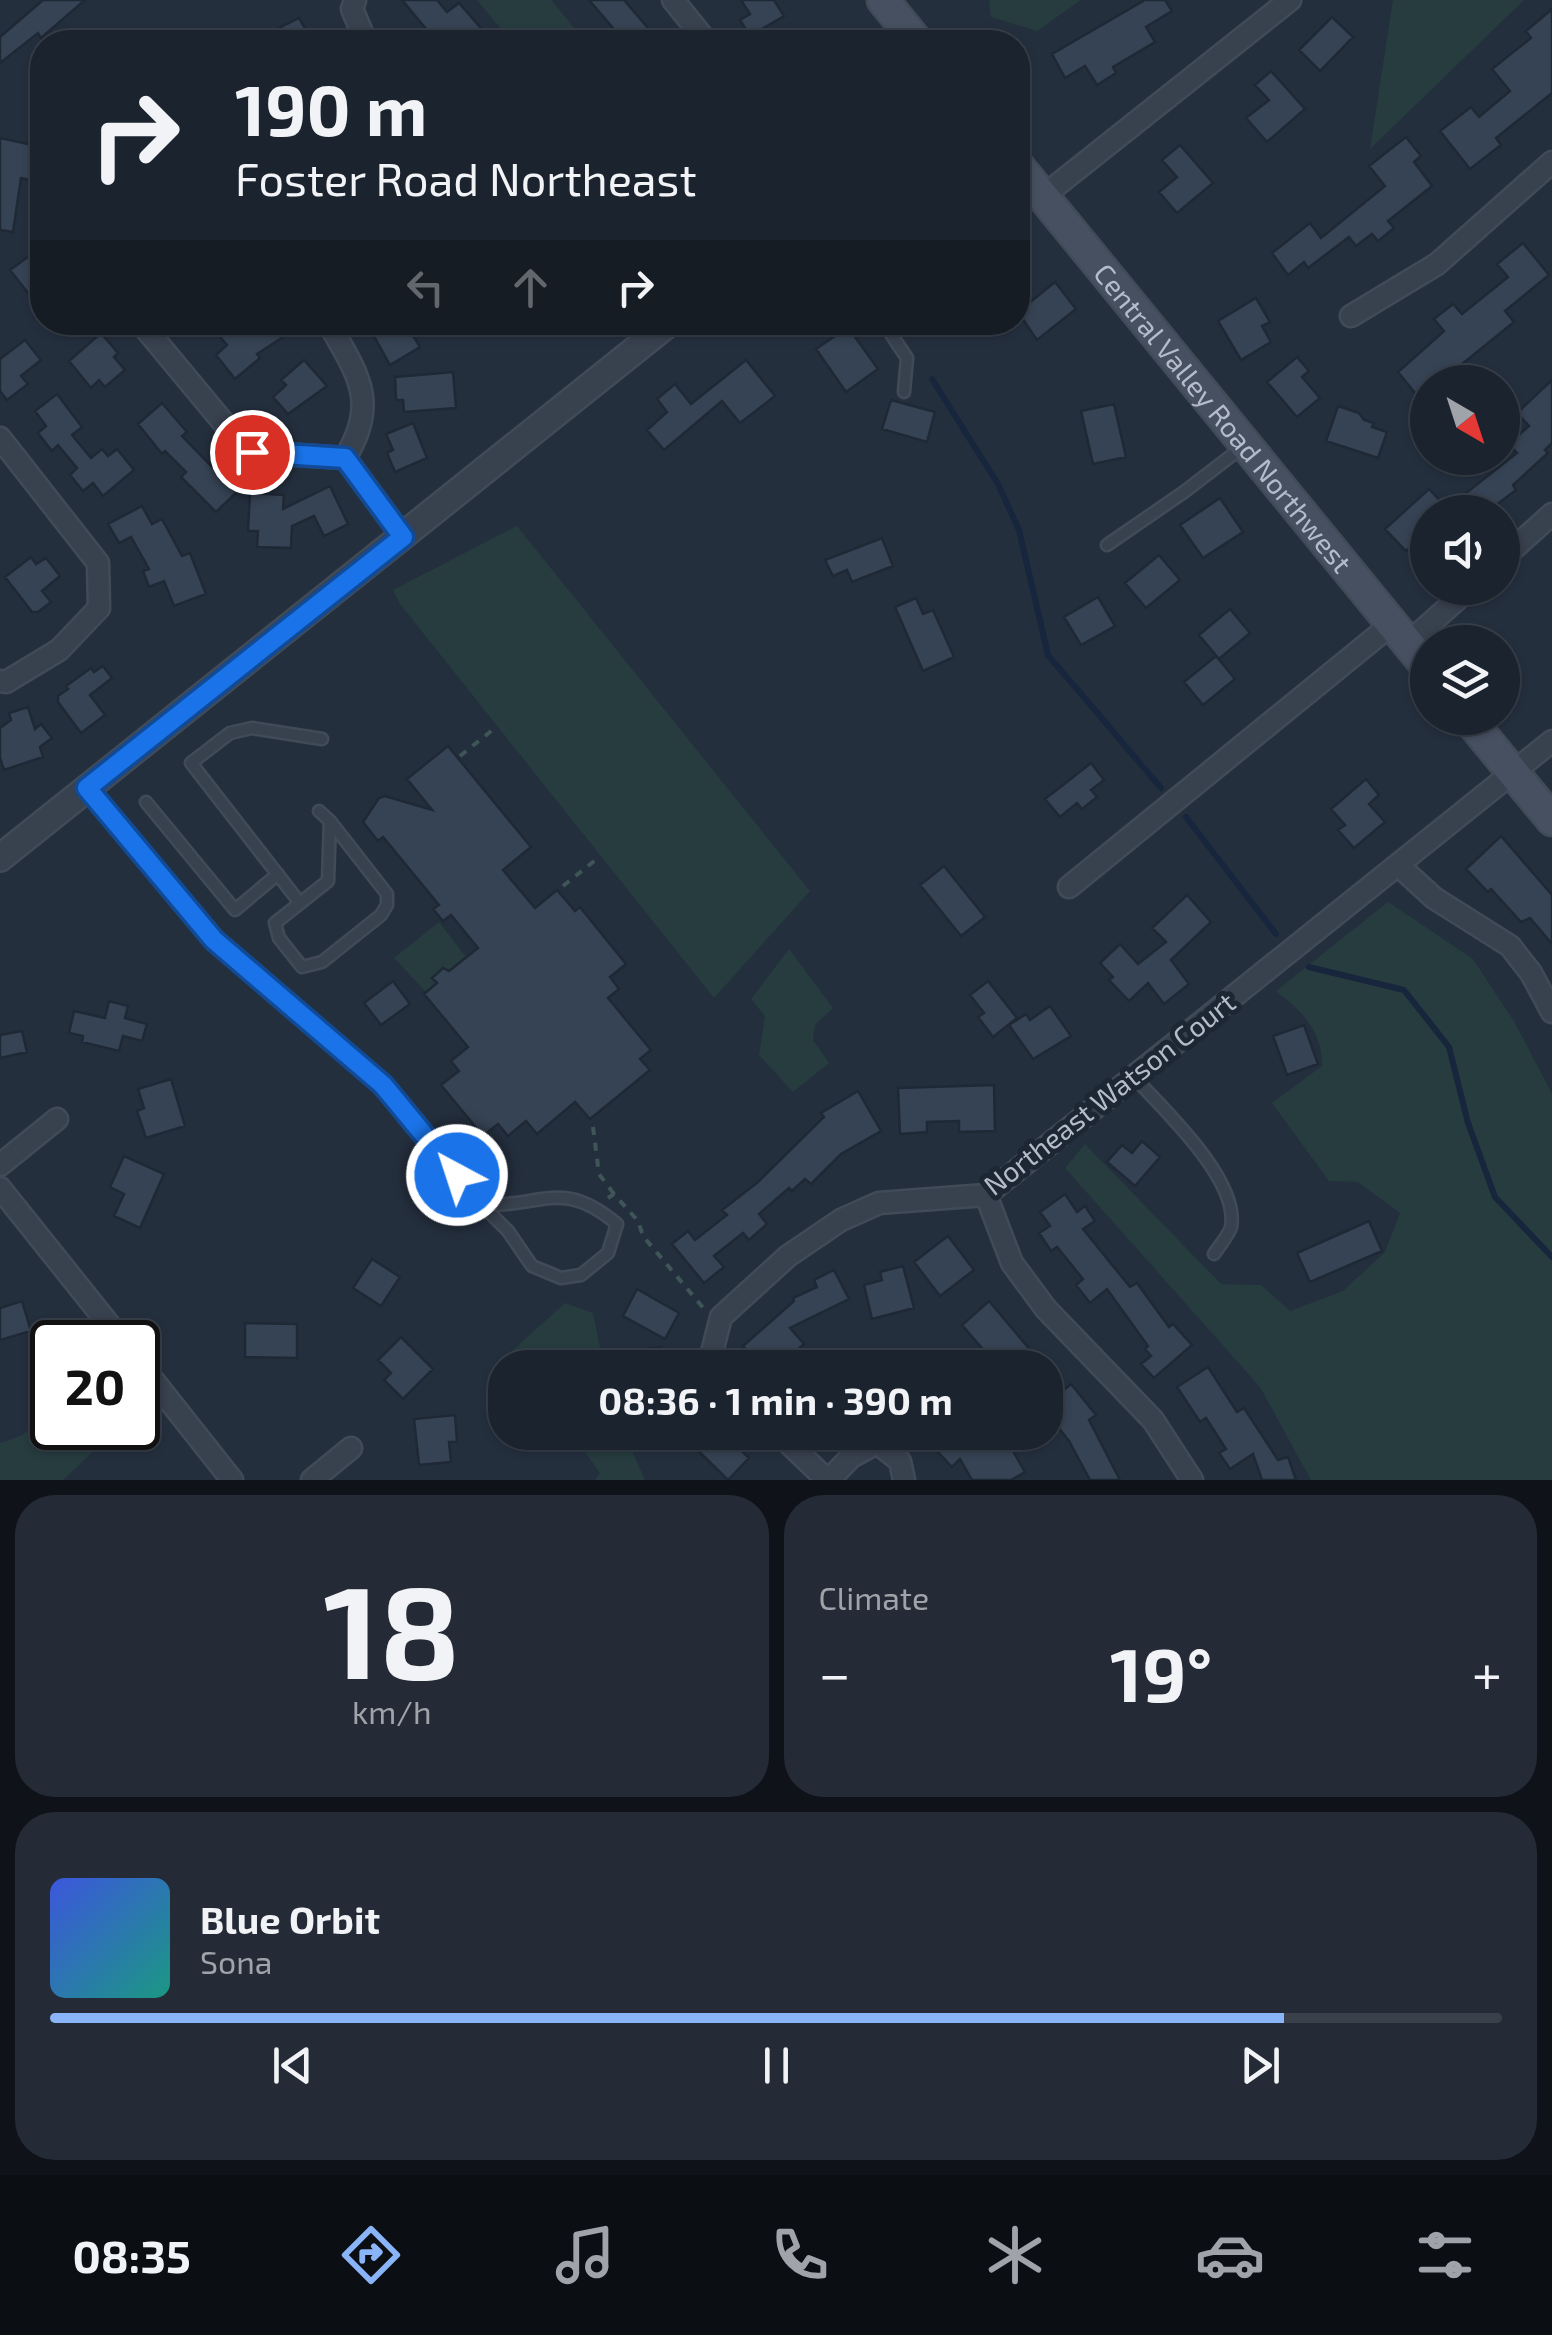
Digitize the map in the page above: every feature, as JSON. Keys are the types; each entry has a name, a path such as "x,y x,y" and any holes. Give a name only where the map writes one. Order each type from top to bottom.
{"main road":[{"path":"882,0 907,30"},
{"name":"Central Valley Road Northwest","path":"1030,182 1410,646"},
{"path":"1482,735 1552,820"}],"street":[{"path":"356,0 352,9 361,30"},
{"path":"673,0 697,30"},
{"path":"1042,197 1290,0"},
{"path":"1351,316 1437,264 1552,162"},
{"path":"151,335 252,452 345,458"},
{"path":"335,335 360,378 365,403 358,436 345,458"},
{"path":"0,858 654,335"},
{"path":"0,438 98,563 99,608 59,650 6,682 0,681"},
{"path":"345,458 403,537"},
{"path":"1520,542 1552,514"},
{"path":"1070,887 1400,634 1444,605"},
{"name":"Northeast Watson Court","path":"719,1324 721,1317 788,1256 842,1220 879,1203 986,1195 1552,741"},
{"path":"1398,865 1434,898 1510,946 1552,1012"},
{"path":"0,1165 57,1119"},
{"path":"0,1188 105,1320"},
{"path":"986,1195 1012,1263 1046,1309 1153,1420 1192,1480"},
{"path":"712,1350 719,1324"},
{"path":"160,1389 232,1480"},
{"path":"796,1450 828,1480 851,1457 877,1443 900,1462 904,1480"},
{"path":"312,1480 351,1448"}],"lane":[{"path":"892,335 907,358 904,392"},
{"path":"1106,544 1245,445"},
{"path":"300,903 191,762 230,733 252,728 322,739"},
{"path":"87,788 214,940 383,1085 482,1206 508,1231 532,1266 562,1278 581,1275 608,1252 617,1224 594,1206 571,1197 541,1198 512,1206 482,1206"},
{"path":"146,802 244,922"},
{"path":"319,811 330,821 387,894 388,905 322,962 302,968 279,938 274,923 328,881 330,821"},
{"path":"235,910 278,874"},
{"path":"1134,1076 1193,1143 1228,1193 1231,1228 1214,1254"}],"path":[{"path":"460,756 494,728"},
{"path":"563,886 598,858"},
{"path":"593,1127 599,1174 638,1221 651,1246 719,1324"},
{"path":"594,1206 614,1194"}],"green space":[{"path":"477,0 551,0 576,30 502,30"},
{"path":"989,0 1081,0 1037,31 991,17"},
{"path":"1393,0 1524,0 1370,149"},
{"path":"517,526 810,891 714,998 400,604 393,590"},
{"path":"1388,902 1473,959 1515,1023 1552,1094 1552,1480 1311,1480 1260,1387 1065,1168 1085,1144 1221,1284 1261,1285 1290,1311 1343,1291 1385,1252 1400,1213 1358,1182 1329,1181 1272,1103 1322,1066 1319,1043 1309,1023 1276,991"},
{"path":"439,922 466,957 449,971 443,969 432,977 437,983 426,992 394,958"},
{"path":"789,949 833,1008 815,1025 813,1040 829,1063 793,1092 759,1055 765,1016 751,999"},
{"path":"565,1303 593,1313 601,1350 513,1350"},
{"path":"30,1429 30,1450 95,1450 63,1480 0,1480 0,1443"},
{"path":"583,1450 632,1450 645,1480 595,1480 600,1473"}],"building":[{"path":"43,0 85,0 50,30 30,30 30,39 0,63 0,37"},
{"path":"402,0 437,0 447,12 459,3 483,30 427,30"},
{"path":"589,0 624,0 650,30 615,30"},
{"path":"741,0 774,0 784,16 760,30 746,30 740,20 750,14"},
{"path":"1145,0 1165,0 1172,11 1146,27 1155,42 1113,67 1116,73 1097,85 1085,66 1065,78 1052,54"},
{"path":"1552,9 1552,93 1496,138 1501,145 1470,169 1440,131 1471,107 1479,117 1510,91 1492,69 1531,38 1526,31"},
{"path":"1332,17 1353,37 1320,71 1299,50"},
{"path":"299,18 306,30 275,30"},
{"path":"1271,71 1305,109 1267,142 1246,118 1269,100 1255,85"},
{"path":"1406,137 1421,156 1414,162 1432,186 1388,221 1394,228 1378,241 1372,234 1356,246 1349,237 1308,268 1304,262 1288,275 1272,253 1310,223 1321,238 1385,186 1369,166"},
{"path":"0,138 30,144 30,180 21,178 13,232 0,230"},
{"path":"1180,145 1213,183 1177,213 1159,192 1177,177 1162,160"},
{"path":"1523,243 1549,275 1505,311 1514,322 1461,365 1410,365 1410,387 1398,372 1444,331 1434,319 1453,304 1462,314 1508,277 1497,264"},
{"path":"30,255 30,296 10,270"},
{"path":"1055,282 1076,309 1037,340 1030,330 1030,302"},
{"path":"1256,298 1270,322 1262,326 1271,342 1241,360 1218,321"},
{"path":"103,335 118,353 114,357 125,370 105,387 99,380 91,388 69,361"},
{"path":"219,335 286,335 257,354 260,358 235,379 216,355 227,345"},
{"path":"373,335 413,335 420,347 390,365"},
{"path":"836,335 854,335 878,369 846,392 816,349"},
{"path":"25,340 41,360 21,376 28,384 7,400 0,391 0,359"},
{"path":"1297,357 1309,371 1302,377 1320,398 1297,417 1267,382"},
{"path":"304,360 327,386 288,414 273,397 286,385 281,380"},
{"path":"746,360 775,396 740,423 722,401 664,450 647,430 667,412 657,399 675,384 691,404"},
{"path":"453,372 456,408 404,412 403,400 396,400 395,377"},
{"path":"1552,380 1552,443 1545,450 1548,453 1513,485 1516,490 1509,495 1464,495 1489,475 1520,475 1520,434 1529,426 1520,416 1520,410"},
{"path":"57,394 82,427 72,435 91,458 102,449 108,456 117,449 134,470 103,496 93,483 83,491 70,475 77,468 58,445 52,451 38,433 46,426 35,411"},
{"path":"891,400 935,412 927,442 882,429"},
{"path":"162,403 187,432 182,436 220,475 223,472 240,489 216,512 181,477 186,472 165,451 162,454 138,424"},
{"path":"1114,404 1126,457 1093,464 1081,411"},
{"path":"1338,406 1359,413 1364,420 1374,423 1372,427 1387,432 1378,458 1326,441"},
{"path":"413,423 427,458 395,472 387,453 393,450 386,434"},
{"path":"330,486 348,524 324,536 314,516 292,526 291,548 257,547 258,531 248,531 250,493 284,495 283,509"},
{"path":"1220,498 1243,532 1203,558 1180,525"},
{"path":"142,506 152,524 162,519 182,556 190,553 206,594 174,606 164,581 149,587 143,571 149,569 131,537 119,543 108,524"},
{"path":"1410,506 1410,547 1406,551 1385,529"},
{"path":"882,538 893,566 852,582 847,570 833,576 825,560"},
{"path":"1159,555 1180,580 1146,608 1125,583"},
{"path":"31,557 36,564 46,558 60,576 42,591 51,602 38,612 32,612 5,577"},
{"path":"1098,597 1115,626 1081,645 1064,617"},
{"path":"916,598 923,614 933,610 954,657 923,671 895,607"},
{"path":"1230,609 1250,633 1219,659 1199,635"},
{"path":"1216,656 1235,679 1203,705 1184,682"},
{"path":"103,666 112,678 90,695 105,715 81,733 58,702 58,696 91,668 94,672"},
{"path":"28,707 35,729 41,724 52,738 40,747 43,757 4,770 0,728 11,720 9,713"},
{"path":"448,746 531,847 503,870 535,908 557,890 575,911 580,907 626,964 610,977 619,989 608,998 651,1050 640,1059 650,1070 590,1119 575,1102 537,1134 526,1121 508,1136 498,1124 483,1136 441,1085 459,1071 451,1061 468,1047 424,994 437,983 432,978 443,968 449,971 478,948 451,915 443,921 433,909 439,905 383,837 378,841 363,822 379,798 385,796 432,810 407,779"},
{"path":"1091,763 1104,780 1091,790 1097,797 1082,809 1077,803 1060,817 1045,799"},
{"path":"1366,779 1379,795 1369,804 1385,822 1354,848 1338,830 1345,825 1331,809"},
{"path":"1501,836 1552,895 1552,944 1530,918 1521,922 1466,869"},
{"path":"944,866 985,917 961,936 920,885"},
{"path":"1187,895 1211,922 1171,960 1189,984 1164,1004 1148,983 1129,1001 1109,980 1113,977 1100,963 1120,944 1138,964 1166,942 1152,928"},
{"path":"393,981 410,1004 381,1025 364,1003"},
{"path":"988,981 1017,1018 993,1037 978,1017 984,1013 970,995"},
{"path":"109,1001 128,1006 125,1018 147,1024 142,1041 123,1036 119,1051 82,1042 83,1036 69,1033 74,1011 105,1018"},
{"path":"1050,1006 1071,1036 1033,1059 1009,1025 1026,1014 1030,1020"},
{"path":"1304,1025 1318,1064 1287,1075 1273,1036"},
{"path":"22,1031 27,1052 0,1058 0,1035"},
{"path":"171,1079 185,1126 146,1138 137,1111 144,1108 138,1089"},
{"path":"994,1085 995,1131 959,1132 959,1121 927,1122 927,1132 900,1134 898,1088"},
{"path":"858,1091 881,1131 841,1154 811,1184 805,1179 792,1191 789,1188 759,1214 767,1224 749,1240 743,1233 714,1256 724,1267 704,1283 672,1244 688,1231 695,1240 727,1215 722,1210 758,1182 824,1117 821,1113"},
{"path":"1142,1141 1160,1157 1135,1186 1107,1162 1122,1145 1132,1153"},
{"path":"124,1156 164,1174 140,1228 114,1216 124,1194 110,1187"},
{"path":"1065,1194 1077,1212 1085,1206 1095,1221 1083,1229 1130,1287 1137,1283 1169,1327 1173,1324 1192,1345 1154,1378 1141,1364 1151,1356 1145,1349 1148,1346 1107,1289 1090,1303 1076,1285 1083,1279 1057,1247 1051,1251 1039,1233 1050,1226 1040,1212"},
{"path":"1369,1221 1382,1251 1310,1282 1297,1253"},
{"path":"948,1236 974,1270 940,1296 914,1262"},
{"path":"372,1259 400,1277 381,1306 353,1288"},
{"path":"903,1266 914,1308 872,1319 864,1285 882,1280 880,1272"},
{"path":"834,1270 849,1299 790,1328 804,1344 797,1350 746,1350 743,1346 793,1298 817,1287 814,1280"},
{"path":"637,1289 679,1313 665,1339 623,1316"},
{"path":"22,1301 30,1331 0,1340 0,1308"},
{"path":"989,1301 1030,1350 984,1350 962,1325"},
{"path":"245,1323 297,1324 297,1358 245,1357"},
{"path":"401,1337 433,1369 403,1399 384,1380 391,1373 378,1360"},
{"path":"1208,1367 1237,1412 1244,1408 1278,1460 1288,1457 1296,1480 1262,1480 1253,1454 1230,1469 1219,1453 1226,1449 1206,1418 1200,1422 1177,1387"},
{"path":"1071,1384 1096,1415 1089,1420 1120,1480 1090,1480 1063,1434 1063,1389"},
{"path":"455,1415 457,1442 449,1442 451,1462 419,1465 414,1419"},
{"path":"697,1450 741,1450 749,1458 728,1480"},
{"path":"936,1450 1012,1450 1025,1472 1011,1480 972,1480 960,1459 952,1467"}],"waterway":[{"path":"932,379 998,484 1019,530 1048,655 1161,788"},
{"path":"1186,817 1276,934"},
{"path":"1309,967 1404,990 1449,1047 1468,1123 1495,1197 1552,1257"}],"route":[{"path":"252,452 345,458 403,537 87,788 214,940 383,1085 457,1175"}]}
